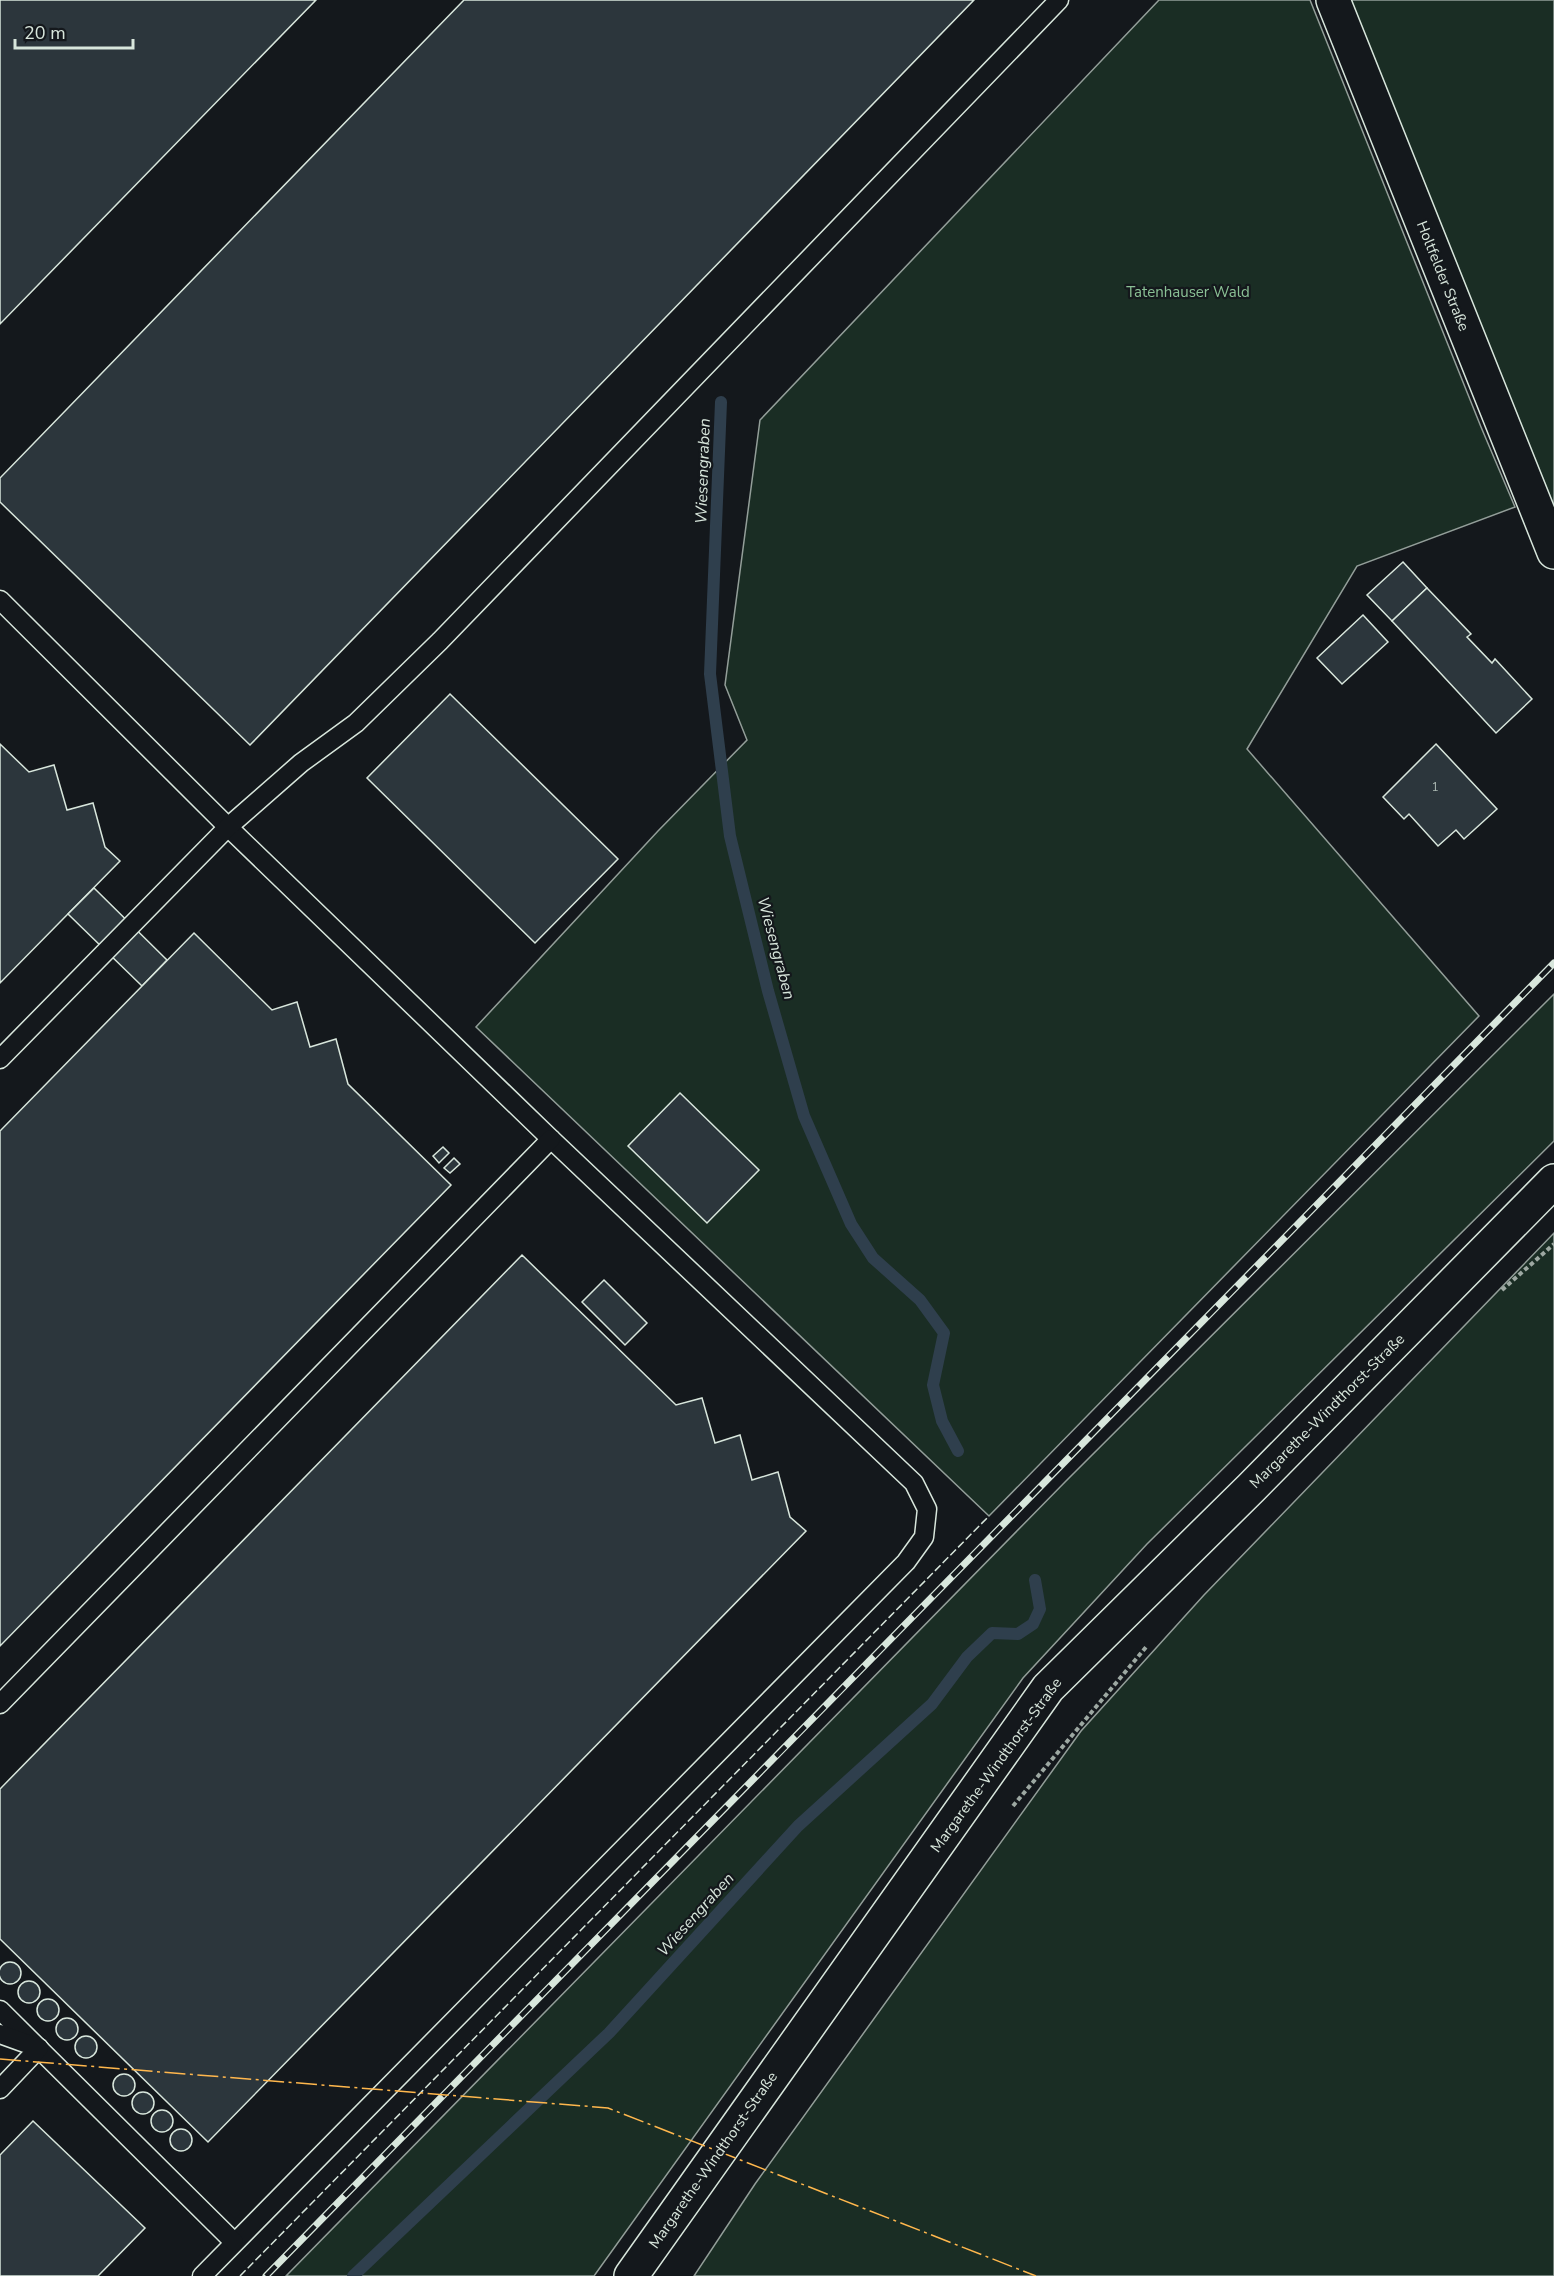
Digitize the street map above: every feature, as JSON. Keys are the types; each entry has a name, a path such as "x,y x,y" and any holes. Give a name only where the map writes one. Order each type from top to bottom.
{"street":[{"name":"Holtfelder Straße","path":"1333,0 1554,552"},
{"name":"Margarethe-Windthorst-Straße","path":"631,2276 1048,1688 1260,1479 1554,1181"}],"lane":[{"path":"0,1059 228,827 301,763 356,723 440,641 1059,0"},
{"path":"0,600 228,827 551,1139 914,1483 927,1509 924,1538 906,1562 202,2276"},
{"path":"0,1704 551,1139"},
{"path":"0,2010 234,2242"},
{"path":"0,2034 39,2049"},
{"path":"0,2089 39,2049"}],"path":[{"path":"1494,1297 1554,1244"},
{"path":"1009,1810 1151,1642"}],"green space":[{"name":"Tatenhauser Wald","path":"1159,0 1310,0 1515,507 1357,566 1247,749 1479,1016 989,1516 476,1027 658,831 747,740 725,685 760,420"},
{"path":"1347,0 1554,0 1554,509"},
{"path":"1554,994 1554,1141 1147,1544 1023,1678 594,2276 286,2276 1065,1482"},
{"path":"1554,1233 1554,2276 694,2276 755,2184 1081,1731 1204,1595"}],"building":[{"path":"0,0 316,0 0,324"},
{"path":"464,0 974,0 250,745 0,502 0,478"},
{"path":"1403,562 1427,588 1392,621 1367,595"},
{"path":"1427,588 1471,634 1467,637 1492,663 1495,659 1532,699 1496,733 1392,621"},
{"path":"1363,615 1388,642 1342,684 1317,658"},
{"path":"450,694 618,859 535,943 367,778"},
{"path":"0,744 29,772 54,765 67,810 93,803 105,847 120,861 0,983"},
{"path":"1436,744 1497,809 1464,839 1456,830 1438,846 1409,814 1404,819 1383,797"},
{"path":"94,888 167,960 142,986 68,914"},
{"path":"194,933 272,1010 297,1002 310,1047 336,1039 348,1084 451,1185 0,1646 0,1131"},
{"path":"680,1093 759,1170 707,1223 628,1146"},
{"path":"443,1147 449,1153 439,1163 433,1156"},
{"path":"454,1158 460,1164 450,1173 444,1168"},
{"path":"522,1255 676,1405 702,1398 715,1443 740,1435 752,1480 778,1472 790,1517 806,1531 208,2142 0,1939 0,1789"},
{"path":"604,1280 647,1323 625,1345 582,1302"},
{"path":"10,1962 18,1965 21,1973 18,1981 10,1984 2,1981 -1,1973 2,1965"},
{"path":"29,1981 37,1984 40,1992 37,2000 29,2003 21,2000 18,1992 21,1984"},
{"path":"48,1999 56,2002 59,2010 56,2018 48,2021 40,2018 37,2010 40,2002"},
{"path":"67,2018 75,2021 78,2029 75,2037 67,2040 59,2037 56,2029 59,2021"},
{"path":"86,2036 94,2039 97,2047 94,2055 86,2058 78,2055 75,2047 78,2039"},
{"path":"124,2074 132,2077 135,2085 132,2093 124,2096 116,2093 113,2085 116,2077"},
{"path":"143,2092 151,2095 154,2103 151,2111 143,2114 135,2111 132,2103 135,2095"},
{"path":"162,2110 170,2113 173,2121 170,2129 162,2132 154,2129 151,2121 154,2113"},
{"path":"33,2121 145,2228 98,2276 0,2276 0,2155"},
{"path":"181,2129 189,2132 192,2140 189,2148 181,2151 173,2148 170,2140 173,2132"}],"waterway":[{"name":"Wiesengraben","path":"721,402 710,674 730,836 768,991 804,1116 851,1224 873,1258 920,1300 944,1333 933,1385 942,1421 958,1451"},
{"name":"Wiesengraben","path":"353,2276 609,2033 798,1826 932,1704 967,1657 992,1633 1018,1634 1033,1624 1040,1609 1035,1580"}],"railway":[{"path":"266,2276 1554,963"}],"fence":[{"path":"240,2276 989,1516"}],"power":[{"path":"0,2059 608,2108 1036,2276"}]}
